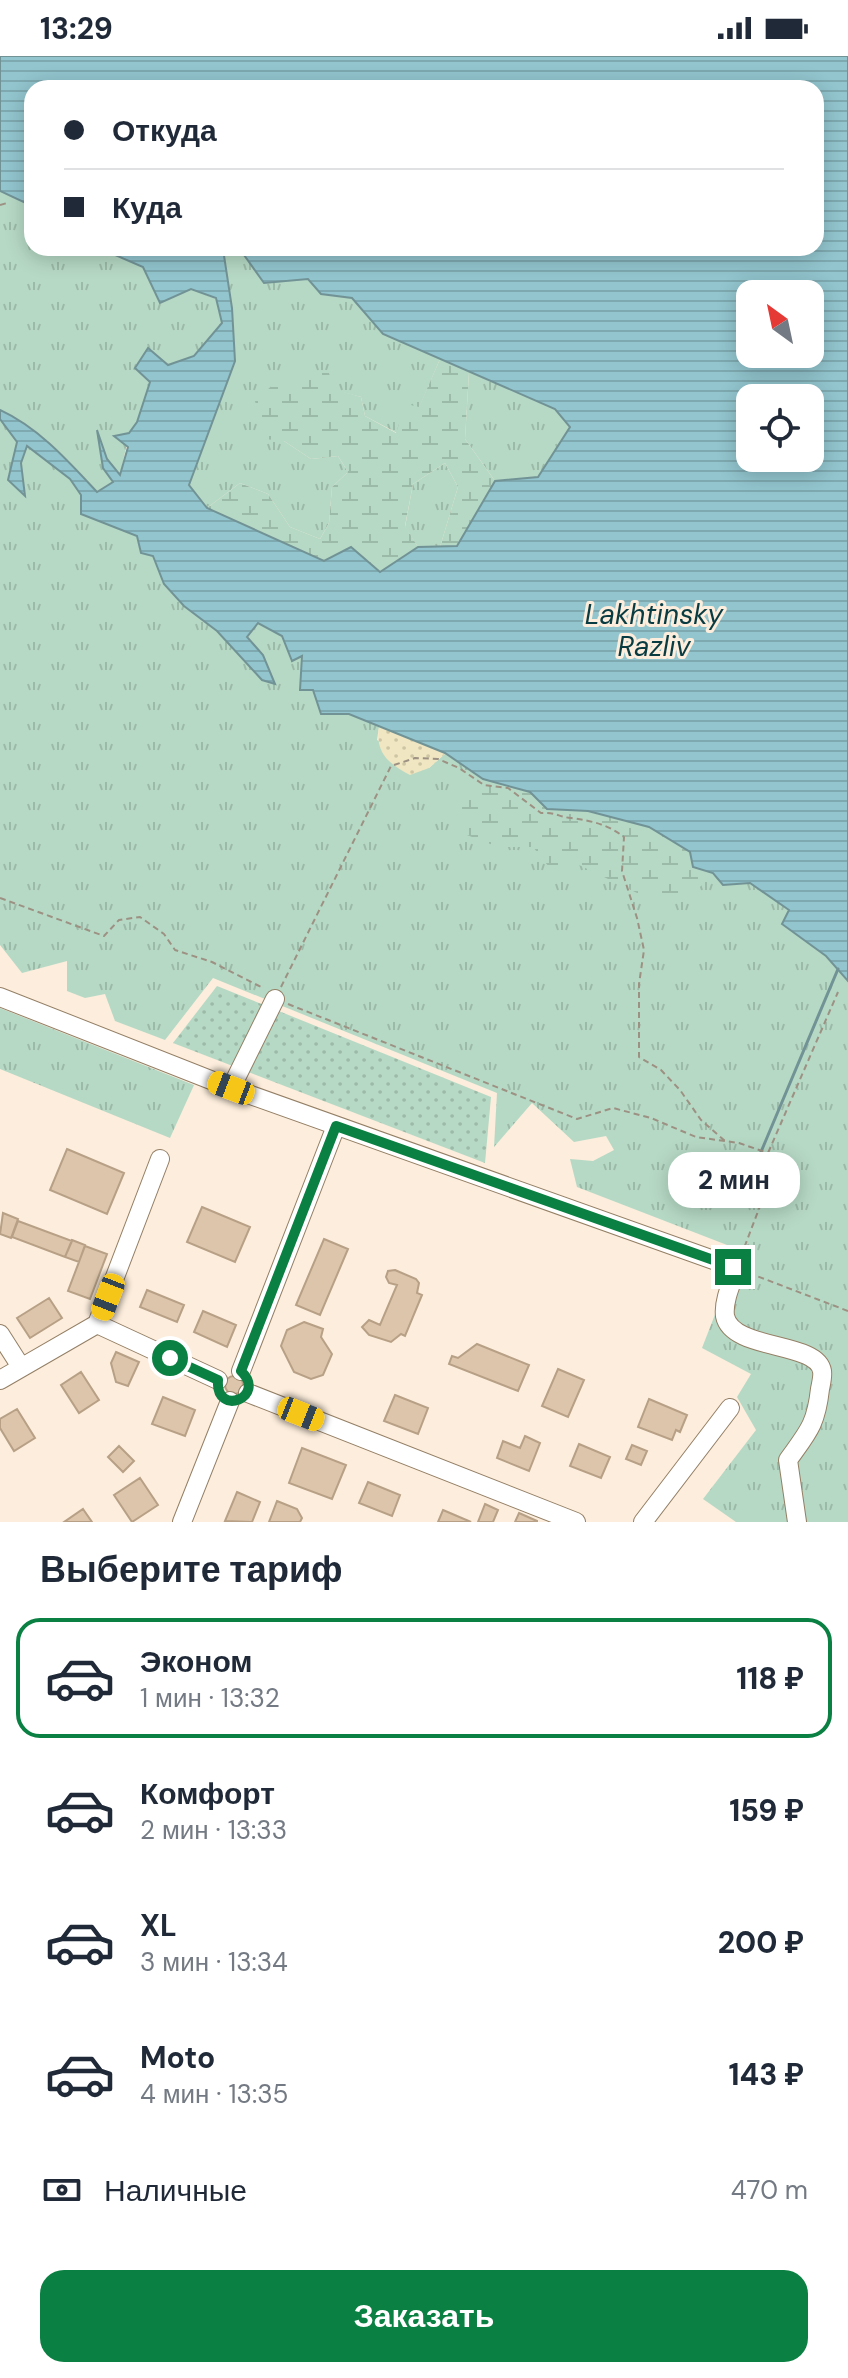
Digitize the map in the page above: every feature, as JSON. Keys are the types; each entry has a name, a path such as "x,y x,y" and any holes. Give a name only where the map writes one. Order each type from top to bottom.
{"lane":[{"path":"0,997 231,1088 735,1267 725,1307 725,1318 731,1328 741,1335 817,1361 822,1370 817,1415 788,1460 797,1522"},
{"path":"231,1088 275,999"},
{"path":"241,1371 336,1126"},
{"path":"0,1380 97,1324 160,1159"},
{"path":"97,1324 218,1380"},
{"path":"0,1334 21,1367"},
{"path":"228,1370 241,1371 247,1377 248,1393 237,1401 222,1397 217,1389 218,1380 228,1370"},
{"path":"248,1393 576,1522"},
{"path":"182,1522 230,1401"},
{"path":"643,1522 730,1408"}],"path":[{"path":"0,205 7,203"},
{"path":"275,999 391,766 415,758 438,759 459,768 484,785 508,788 541,813 555,812 568,818 587,818 594,824 610,826 624,837 622,871 644,950 639,984 639,1057 661,1070 701,1120 725,1141"},
{"path":"0,898 104,936 119,920 140,917 164,934 175,950 212,962 262,988 275,999 577,1119 613,1108 651,1118 696,1137 768,1153"},
{"path":"838,992 768,1153 760,1177 765,1193 735,1267 848,1311"}],"green space":[{"path":"0,191 24,202 24,256 118,256 143,267 160,303 191,289 216,299 223,323 194,356 168,365 148,349 135,368 150,382 137,422 129,434 120,475 107,459 98,437 114,482 97,493 40,436 0,410"},
{"path":"224,256 245,256 264,283 308,279 321,294 352,298 384,334 440,359 419,408 397,433 365,416 361,397 334,390 284,441 311,459 338,456 348,472 332,487 329,523 320,539 290,527 268,494 240,483 207,508 189,485 235,361 232,308"},
{"path":"440,359 469,372 465,439 495,481 457,546 440,547 458,487 445,463 413,484 405,526 418,547 380,572 351,547 324,561 207,508 240,483 268,494 290,527 320,539 329,523 332,487 348,472 338,456 311,459 284,441 265,439 255,401 278,380 328,370 334,389 361,397 365,416 396,433 406,404 419,407"},
{"path":"469,372 555,409 570,427 538,477 495,481 465,439"},
{"path":"0,419 17,442 8,480 25,495 21,463 26,445 70,479 81,495 81,514 137,536 153,556 164,584 184,606 217,631 262,680 263,655 246,637 258,623 282,636 291,661 303,655 321,713 349,714 379,727 377,740 429,768 446,753 483,779 530,792 547,809 588,811 690,852 694,868 713,873 723,885 750,883 789,910 783,924 826,956 848,981 848,1522 736,1522 703,1499 756,1430 737,1397 751,1374 702,1348 740,1250 577,1187 570,1159 593,1161 614,1150 606,1136 574,1142 532,1103 494,1147 497,1093 213,978 165,1040 115,1021 105,994 85,998 67,991 67,961 22,973 0,945"},
{"path":"445,463 458,487 440,547 418,547 405,527 413,484"},
{"path":"483,779 530,792 547,809 588,811 649,827 690,852 694,867 713,873 699,888 668,903 639,894 575,863 549,867 533,847 498,847 459,832 458,798"},
{"path":"217,986 491,1097 485,1163 173,1043"},
{"path":"0,1008 194,1085 170,1138 0,1069"}],"sand":[{"path":"379,727 446,753 429,768 410,775 385,757 379,744"}],"water":[{"name":"Lakhtinsky Razliv","path":"0,56 848,56 848,981 826,956 782,924 789,910 750,883 723,885 713,873 693,867 690,852 649,827 588,811 547,809 530,792 483,779 445,753 349,714 321,714 313,690 300,690 302,656 292,661 282,636 258,623 247,637 263,655 275,684 262,680 217,631 184,606 164,584 153,556 141,553 137,536 81,514 81,495 70,479 27,446 21,463 25,496 8,480 17,442 0,419 0,410 28,426 97,492 113,482 103,468 97,430 107,459 120,475 128,447 114,436 129,433 137,422 150,382 135,368 148,348 168,365 194,356 222,323 216,298 191,289 160,303 143,267 118,256 224,256 232,308 235,361 189,485 207,508 324,561 351,547 380,572 418,547 457,546 495,481 538,477 570,427 555,409 383,334 352,298 321,294 308,279 264,283 245,256 824,256 824,80 24,80 24,202 0,191"}],"building":[{"path":"67,1149 124,1173 107,1214 50,1190"},
{"path":"202,1207 250,1227 235,1262 187,1242"},
{"path":"3,1213 18,1219 11,1238 0,1234"},
{"path":"18,1221 72,1241 65,1257 12,1237"},
{"path":"324,1239 348,1249 320,1315 296,1305"},
{"path":"72,1240 85,1245 79,1262 65,1257"},
{"path":"85,1246 107,1254 90,1299 68,1291"},
{"path":"395,1270 416,1279 419,1283 417,1293 422,1295 405,1336 401,1334 391,1342 369,1335 362,1327 369,1320 380,1325 397,1285 389,1283 386,1277 388,1271"},
{"path":"147,1290 184,1305 177,1322 140,1307"},
{"path":"49,1298 62,1318 30,1338 17,1318"},
{"path":"203,1311 236,1325 227,1347 194,1332"},
{"path":"304,1322 323,1329 321,1337 332,1354 323,1375 311,1379 294,1372 281,1346 287,1330"},
{"path":"477,1344 529,1365 518,1391 449,1364 452,1356 458,1358"},
{"path":"116,1352 139,1362 128,1386 116,1382 111,1363"},
{"path":"558,1369 584,1380 568,1417 542,1406"},
{"path":"81,1372 99,1400 79,1413 61,1385"},
{"path":"234,1376 243,1385 234,1394 225,1385"},
{"path":"395,1395 428,1408 418,1434 384,1421"},
{"path":"163,1397 195,1410 185,1436 152,1424"},
{"path":"649,1399 687,1415 680,1432 676,1430 672,1440 638,1427"},
{"path":"17,1409 35,1438 14,1451 0,1428 0,1419"},
{"path":"525,1436 540,1443 529,1471 497,1458 503,1441 520,1448"},
{"path":"579,1444 610,1457 601,1478 570,1466"},
{"path":"632,1445 647,1451 641,1465 626,1459"},
{"path":"119,1446 134,1461 123,1472 108,1457"},
{"path":"302,1448 346,1465 332,1499 289,1483"},
{"path":"140,1478 158,1505 132,1522 114,1495"},
{"path":"368,1482 400,1495 392,1516 359,1503"},
{"path":"237,1492 260,1502 252,1522 225,1521"},
{"path":"277,1501 297,1509 302,1518 300,1522 269,1522"},
{"path":"485,1504 498,1510 493,1522 478,1522"},
{"path":"83,1509 92,1522 64,1522"},
{"path":"443,1510 471,1522 438,1522"},
{"path":"519,1513 537,1521 537,1522 515,1522"}],"waterway":[{"path":"742,1197 838,969"}],"route":[{"path":"170,1358 218,1380 217,1389 222,1397 230,1401 237,1401 248,1393 247,1377 241,1371 336,1126 733,1267"}]}
